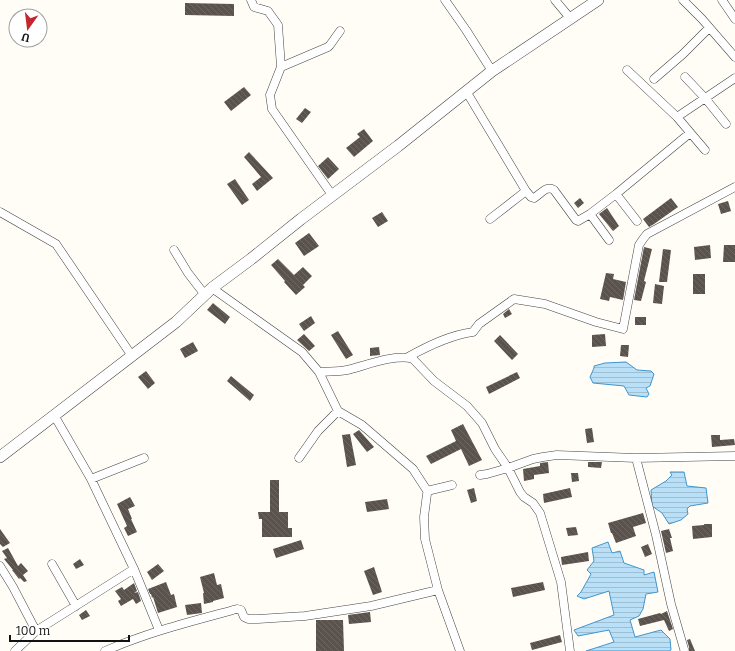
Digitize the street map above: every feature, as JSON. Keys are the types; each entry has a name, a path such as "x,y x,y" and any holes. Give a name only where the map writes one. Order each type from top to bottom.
{"street":[{"path":"251,0 254,7 268,11 278,25 281,67 270,95 272,109 332,195"},
{"path":"445,0 492,71"},
{"path":"555,0 570,18"},
{"path":"0,456 176,322 208,292 332,195 398,146 492,71 598,0"},
{"path":"683,0 733,52"},
{"path":"722,0 735,19"},
{"path":"654,79 709,28"},
{"path":"281,67 328,47 340,31"},
{"path":"627,70 677,117 706,150"},
{"path":"685,77 705,98 726,124"},
{"path":"677,117 735,78"},
{"path":"466,91 531,197 534,198 547,188 551,188 576,220 579,221 616,194 690,133"},
{"path":"408,357 452,336 473,332 479,324 514,299 545,304 596,322 623,329 639,245 642,239 647,234 735,187"},
{"path":"490,219 526,191"},
{"path":"616,194 636,221"},
{"path":"0,212 56,244 132,356"},
{"path":"590,214 609,240"},
{"path":"174,250 188,273 208,292 302,352 319,372 338,411 362,425 413,469 428,492"},
{"path":"319,372 345,370 402,357 408,357 413,359 434,381 472,411 482,423 520,492 524,497 534,503 540,513 561,582 570,651"},
{"path":"300,458 318,432 338,411"},
{"path":"54,415 91,479 134,569 159,630"},
{"path":"480,475 508,468 533,459 557,455 636,458 735,456"},
{"path":"91,479 144,458"},
{"path":"636,458 656,535 671,604 684,649"},
{"path":"428,492 452,485"},
{"path":"428,492 426,494 424,532 426,545 438,590 460,651"},
{"path":"52,564 76,606"},
{"path":"0,566 36,631"},
{"path":"15,651 36,631 134,569"},
{"path":"105,651 159,630 237,609 241,610 244,617 248,619 305,616 371,606 438,590"}],"water":[{"path":"626,362 637,370 651,371 654,374 650,386 646,388 649,394 647,397 629,395 624,386 593,383 590,377 594,366 605,363"},
{"path":"670,472 684,472 687,486 706,488 708,503 690,506 687,509 688,514 681,520 669,524 662,513 652,506 651,490 666,481 672,475"},
{"path":"608,542 612,553 620,551 624,563 644,570 644,575 654,572 658,592 646,594 643,609 639,616 630,620 635,637 661,630 670,639 671,650 586,651 614,642 609,630 578,636 574,630 614,615 609,591 584,599 577,596 581,592 591,574 587,570 594,561 592,548"}],"building":[{"path":"185,3 234,4 234,16 185,15"},
{"path":"244,87 251,95 231,111 224,102"},
{"path":"305,108 311,112 302,123 296,119"},
{"path":"364,129 373,141 354,157 346,148 360,137 357,134"},
{"path":"249,152 273,178 257,191 252,184 261,177 244,157"},
{"path":"328,157 339,169 328,179 318,166"},
{"path":"235,179 249,200 242,205 227,184"},
{"path":"580,198 584,203 578,208 574,203"},
{"path":"671,198 678,207 649,227 643,219"},
{"path":"728,201 731,211 721,214 718,204"},
{"path":"607,208 619,226 613,231 599,214"},
{"path":"382,212 388,221 378,227 372,218"},
{"path":"309,233 319,246 304,256 295,243"},
{"path":"710,245 711,258 695,260 694,247"},
{"path":"724,245 735,245 735,262 723,262"},
{"path":"644,247 652,249 644,281 646,282 641,301 634,300"},
{"path":"663,249 671,250 667,282 659,282"},
{"path":"278,259 294,275 303,267 312,276 303,285 305,287 296,295 271,265"},
{"path":"606,273 614,274 613,279 626,282 623,300 610,297 609,301 600,299"},
{"path":"693,274 705,274 705,294 693,294"},
{"path":"655,284 664,286 662,304 653,303"},
{"path":"213,303 230,317 225,324 207,310"},
{"path":"509,309 512,314 505,318 503,314"},
{"path":"311,316 315,323 304,331 299,324"},
{"path":"635,317 646,317 646,325 635,325"},
{"path":"338,331 353,355 346,359 331,335"},
{"path":"304,334 315,346 309,351 297,340"},
{"path":"605,334 606,346 592,347 592,335"},
{"path":"500,335 518,354 512,360 494,341"},
{"path":"193,342 198,351 185,358 180,349"},
{"path":"621,345 629,345 628,357 620,356"},
{"path":"379,347 380,355 370,356 370,348"},
{"path":"146,371 155,383 148,389 138,377"},
{"path":"517,372 520,378 489,394 486,387"},
{"path":"231,376 254,395 250,401 227,381"},
{"path":"463,424 482,460 469,466 461,449 431,464 426,456 456,441 451,430"},
{"path":"592,428 594,442 587,443 585,429"},
{"path":"359,430 374,447 367,452 353,434"},
{"path":"350,434 356,465 347,467 342,435"},
{"path":"711,435 720,435 720,440 734,439 735,445 712,447"},
{"path":"548,462 549,473 534,475 534,479 524,481 523,469 540,466 540,463"},
{"path":"588,462 602,462 601,468 588,467"},
{"path":"571,473 578,473 579,481 572,482"},
{"path":"270,480 279,480 279,512 288,512 288,528 292,528 292,537 262,537 262,519 259,519 258,512 270,512"},
{"path":"474,488 477,501 471,503 467,490"},
{"path":"570,488 572,497 544,503 543,494"},
{"path":"130,497 135,506 128,509 137,532 128,536 124,528 127,526 117,504"},
{"path":"387,499 389,509 367,512 365,502"},
{"path":"643,513 646,523 633,527 636,536 616,543 608,523"},
{"path":"712,524 712,537 693,539 692,526"},
{"path":"576,527 578,535 568,536 566,528"},
{"path":"0,529 10,543 3,547 0,544"},
{"path":"669,529 672,538 670,538 673,551 666,553 661,531"},
{"path":"301,540 304,549 276,558 273,549"},
{"path":"648,544 652,554 645,557 641,547"},
{"path":"8,548 18,566 21,563 28,571 23,575 27,581 24,582 20,578 19,579 4,559 7,558 2,551"},
{"path":"588,552 589,561 562,565 561,557"},
{"path":"80,559 84,565 76,569 73,564"},
{"path":"158,564 164,571 152,580 147,572"},
{"path":"374,567 382,592 373,595 364,571"},
{"path":"214,573 217,585 221,584 224,598 204,604 204,593 200,577"},
{"path":"166,582 171,595 174,594 177,607 158,613 153,597 152,598 148,589"},
{"path":"543,582 545,590 513,597 511,588"},
{"path":"134,583 137,591 134,593 138,592 141,601 136,604 133,599 121,606 118,601 121,599 115,591 122,587 124,590"},
{"path":"201,603 202,613 187,615 185,605"},
{"path":"86,610 90,616 82,620 79,615"},
{"path":"667,611 673,629 669,631 664,620 640,626 638,619 661,614"},
{"path":"370,612 371,622 349,624 348,615"},
{"path":"316,620 343,620 344,651 316,651"},
{"path":"560,635 562,642 532,650 530,643"},
{"path":"690,639 695,651 689,651 687,640"}]}
